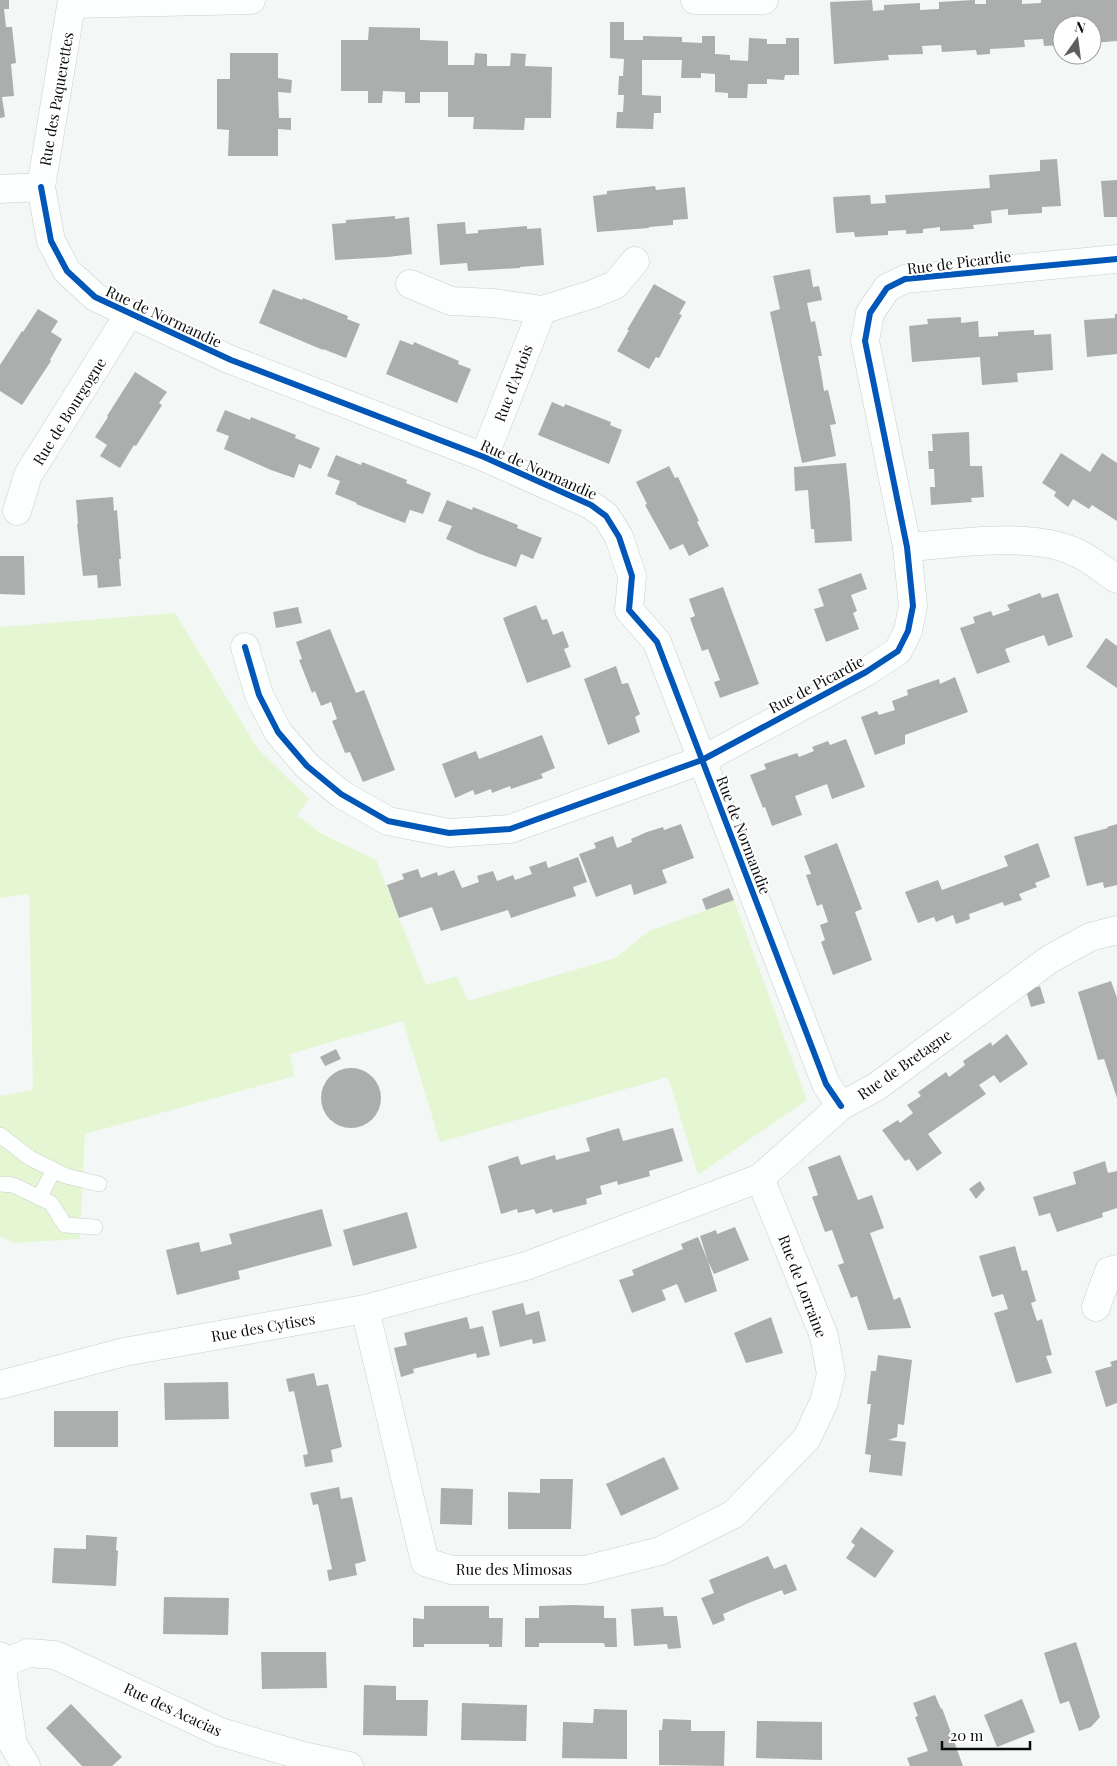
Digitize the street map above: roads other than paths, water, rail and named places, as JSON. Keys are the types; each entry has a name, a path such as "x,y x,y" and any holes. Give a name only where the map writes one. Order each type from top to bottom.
{"street":[{"path":"72,2 251,0"},
{"path":"695,0 764,0"},
{"name":"Rue des Paquerettes","path":"0,189 41,187 72,2"},
{"name":"Rue de Normandie","path":"41,187 51,242 67,271 95,297 231,360 484,457 591,505 606,516 619,537 632,576 629,610 656,642 826,1084 841,1106"},
{"name":"Rue de Picardie","path":"245,647 259,695 278,732 307,766 341,794 388,821 449,833 510,829 702,760 866,672 898,651 908,631 913,606 907,547 865,341 870,314 887,288 905,279 1117,259"},
{"path":"410,284 451,302 493,303 542,310 615,285 635,261"},
{"name":"Rue d'Artois","path":"484,457 542,310"},
{"name":"Rue de Bourgogne","path":"17,511 28,475 129,314"},
{"path":"907,547 1016,540 1050,544 1075,552 1117,579"},
{"name":"Rue de Bretagne","path":"526,1266 760,1178 841,1106 876,1087 1050,959 1090,937 1117,930"},
{"name":"Rue de Lorraine","path":"734,1514 807,1438 824,1402 831,1374 824,1336 760,1178"},
{"name":"Rue des Cytises","path":"0,1385 124,1352 365,1308 526,1266"},
{"path":"1096,1307 1109,1271 1117,1269"},
{"name":"Rue des Mimosas","path":"365,1308 425,1562 452,1570 585,1570 660,1551 734,1514"},
{"name":"Rue des Acacias","path":"1,1660 28,1653 55,1655 220,1732 303,1756 349,1766"},
{"path":"1,1660 13,1753"}],"lane":[{"path":"0,1135 30,1158 66,1176 99,1184"},
{"path":"39,1198 54,1170"},
{"path":"0,1184 13,1185 51,1203 65,1225 94,1227"}]}
